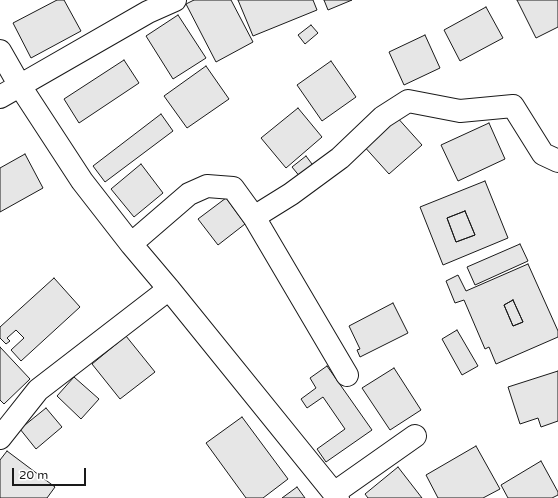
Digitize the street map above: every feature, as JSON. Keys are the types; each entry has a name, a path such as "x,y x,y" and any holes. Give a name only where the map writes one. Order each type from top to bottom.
{"street":[{"path":"0,97 148,12 175,0"},
{"path":"0,51 20,86 82,181 130,244 336,496 415,436"},
{"path":"254,217 291,194 340,158 383,117 408,101 460,110 513,106 543,154 558,161"},
{"path":"130,244 189,194 207,186 233,188 254,217 347,375"},
{"path":"0,438 38,390 169,290"}],"building":[{"path":"57,0 64,0 81,31 31,58 13,23"},
{"path":"194,0 231,0 253,42 216,62 186,4"},
{"path":"238,0 313,0 317,10 253,36"},
{"path":"324,0 352,0 328,10"},
{"path":"517,0 558,0 558,27 536,38"},
{"path":"486,7 503,38 460,61 444,30"},
{"path":"178,15 206,58 173,79 146,36"},
{"path":"311,25 318,33 305,44 298,35"},
{"path":"425,35 440,68 404,85 389,52"},
{"path":"124,60 139,83 79,123 64,99"},
{"path":"331,61 356,97 322,121 297,85"},
{"path":"206,66 229,99 187,128 164,96"},
{"path":"298,108 322,137 286,168 261,138"},
{"path":"161,114 173,131 105,182 93,166"},
{"path":"395,115 422,145 389,174 362,144"},
{"path":"489,123 505,159 458,181 441,145"},
{"path":"25,154 43,188 0,212 0,168"},
{"path":"306,156 315,168 301,178 292,167"},
{"path":"141,164 163,193 134,217 111,189"},
{"path":"485,181 508,238 443,265 420,207","holes":["465,211 475,235 456,242 447,218"]},
{"path":"226,198 245,224 218,245 198,219"},
{"path":"465,211 475,235 456,242 447,218"},
{"path":"520,244 528,261 475,285 467,267"},
{"path":"528,264 558,331 558,337 496,364 489,347 485,349 464,300 455,303 446,281 458,275 466,291","holes":["513,300 523,322 513,326 504,305"]},
{"path":"54,278 80,307 21,361 11,350 24,338 16,330 7,338 10,341 6,344 0,338 0,327"},
{"path":"513,300 523,322 513,326 504,305"},
{"path":"393,303 408,333 360,357 357,350 360,349 349,326"},
{"path":"457,330 478,366 462,375 442,339"},
{"path":"126,336 155,372 120,399 92,364"},
{"path":"0,347 30,379 4,404 0,400"},
{"path":"327,366 372,430 326,462 317,449 345,429 323,397 307,408 301,399 316,388 310,378"},
{"path":"394,368 421,410 390,430 362,388"},
{"path":"558,371 558,421 541,427 538,418 520,424 508,387"},
{"path":"74,377 99,399 81,419 57,396"},
{"path":"46,408 62,427 36,449 20,429"},
{"path":"242,417 288,479 263,498 246,498 206,443"},
{"path":"476,446 500,489 483,498 438,498 426,475"},
{"path":"7,451 55,487 47,498 0,498 0,460"},
{"path":"541,461 558,492 558,495 552,498 508,498 501,485"},
{"path":"398,467 422,498 368,498 365,494"},
{"path":"297,487 305,498 282,498"}]}
